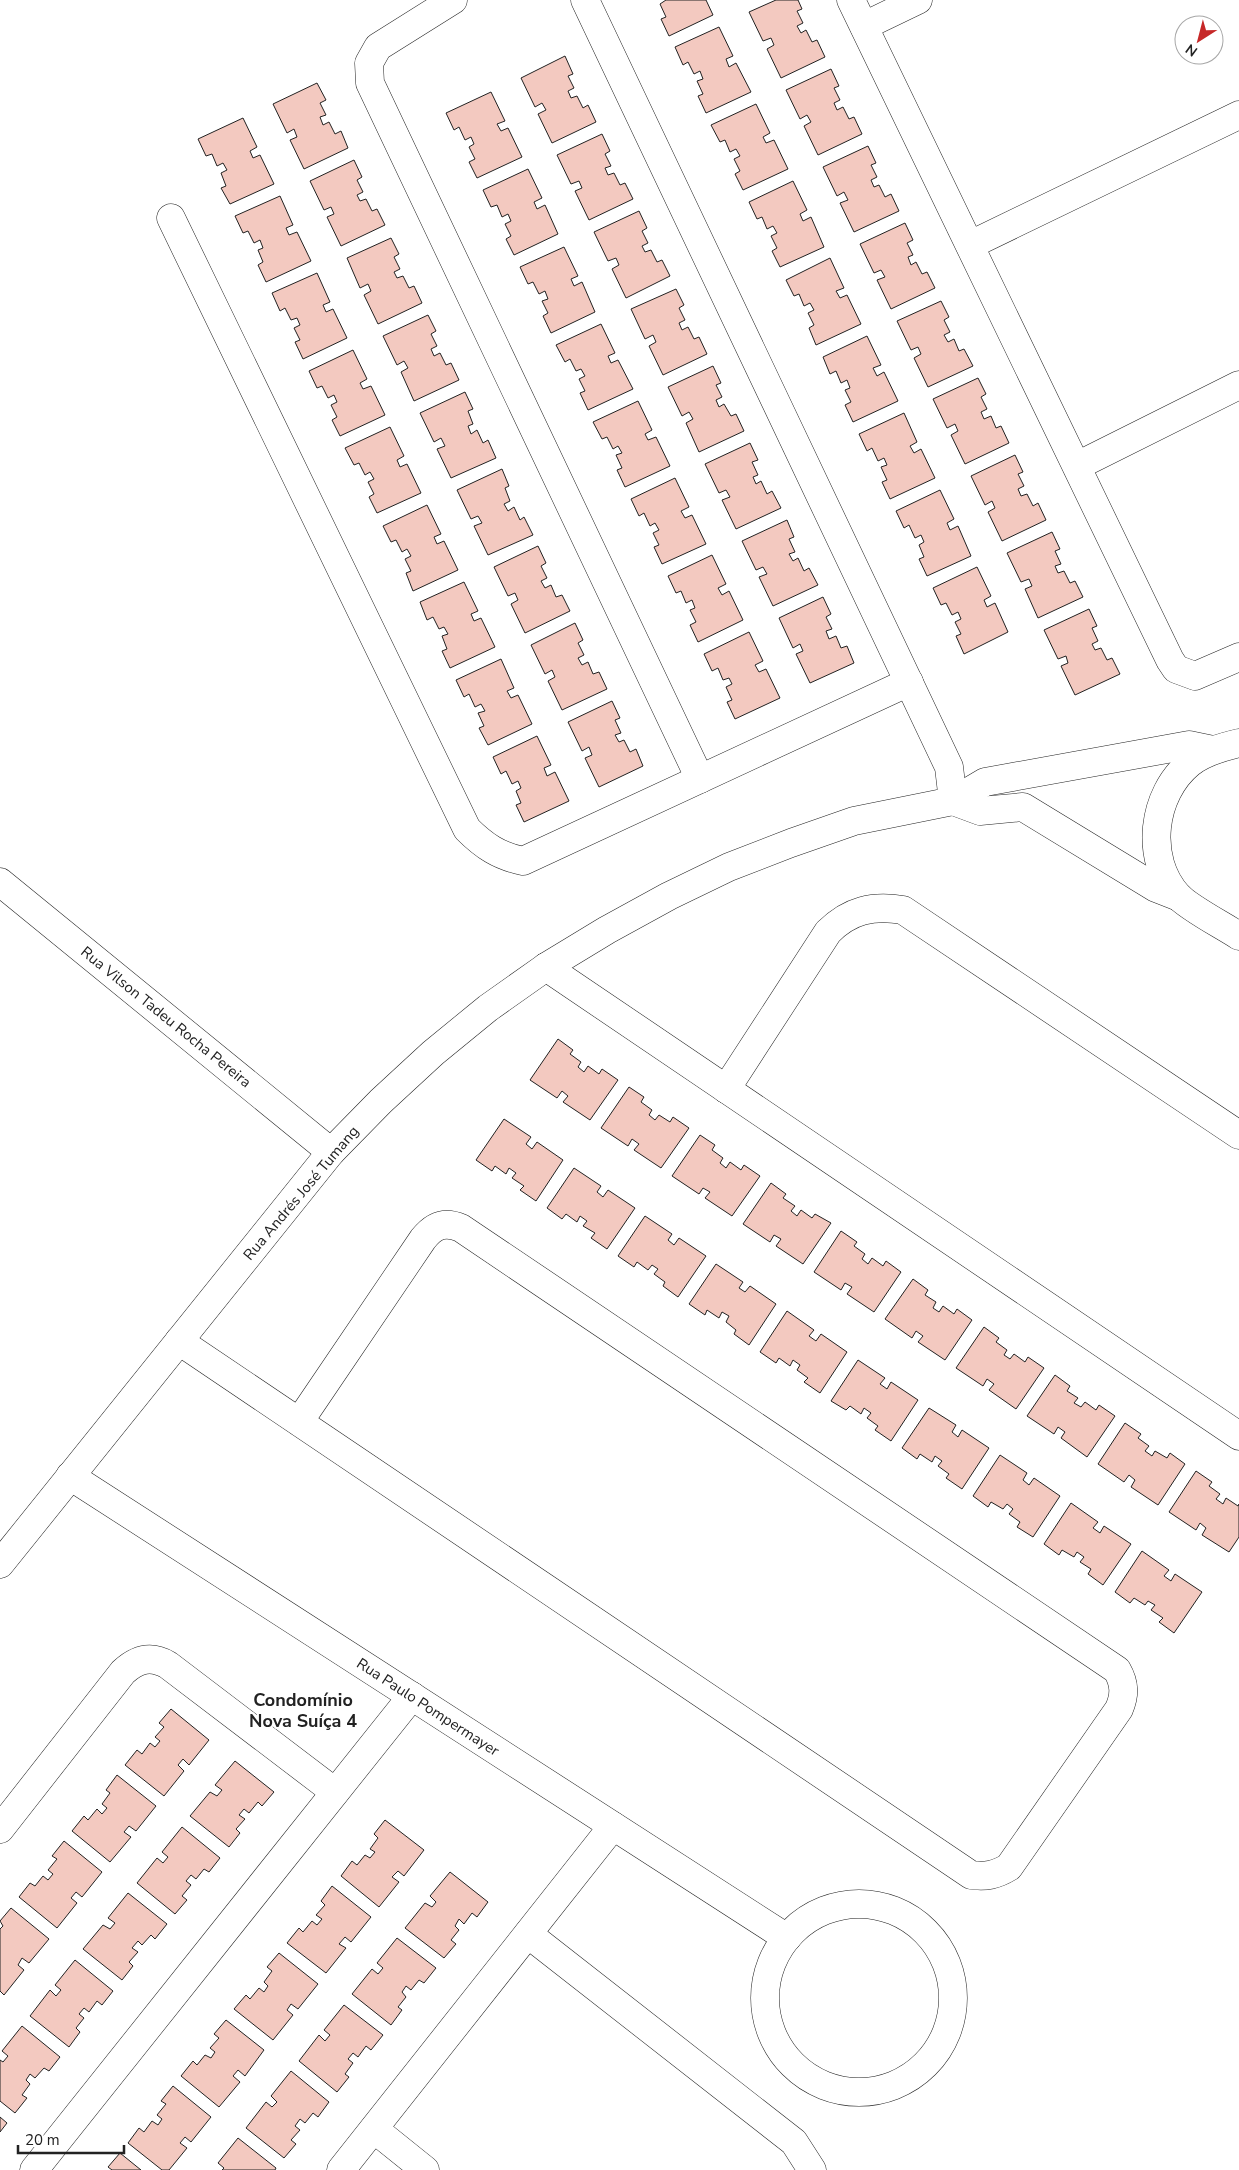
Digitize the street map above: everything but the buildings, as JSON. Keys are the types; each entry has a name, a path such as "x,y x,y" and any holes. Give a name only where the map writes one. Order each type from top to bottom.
{"street":[{"path":"453,0 378,47 369,63 370,83 700,779"},
{"path":"586,0 949,767 953,801"},
{"path":"851,0 1170,660 1176,669 1195,676 1239,657"},
{"path":"864,26 918,0"},
{"path":"970,245 1239,115"},
{"path":"171,218 467,829 482,844 500,855 523,861 909,682"},
{"path":"1077,466 1239,385"},
{"path":"1178,897 1166,877 1158,854 1156,830 1160,806 1172,783 1190,763 1213,750 1239,742"},
{"path":"953,801 985,782 1189,745 1213,750"},
{"path":"953,801 980,811 1022,807 1156,888 1178,897 1239,936"},
{"name":"Rua Andrés José Tumang","path":"0,1564 331,1152 381,1101 433,1053 488,1008 546,967 607,930 669,896 729,867 854,821 953,801"},
{"name":"Rua Vilson Tadeu Rocha Pereira","path":"0,882 331,1152"},
{"path":"726,1089 828,932 838,921 852,913 866,908 884,907 903,910 1239,1135"},
{"path":"546,967 1239,1436"},
{"path":"178,1341 971,1875 991,1875 1010,1867 1119,1709 1123,1699 1124,1689 1117,1670 461,1228 451,1224 435,1227 423,1239 299,1422"},
{"name":"Rua Paulo Pompermayer","path":"70,1476 787,1938"},
{"path":"0,1829 123,1672 132,1664 152,1658 168,1665 335,1792"},
{"path":"34,2170 412,1696"},
{"path":"341,2170 613,1826"},
{"path":"868,1904 890,1909 911,1919 928,1934 942,1952 950,1973 954,1995 952,2018 944,2040 932,2059 916,2074 896,2085 874,2092 852,2092 829,2087 808,2077 791,2062 777,2044 768,2023 765,2001 767,1978 774,1957 787,1938 803,1922 823,1911 845,1905 868,1904"},
{"path":"528,1934 794,2142 812,2170"},
{"path":"374,2129 425,2170"}],"district":[{"name":"Condomínio Nova Suíça 4","path":"303,1710"}]}
